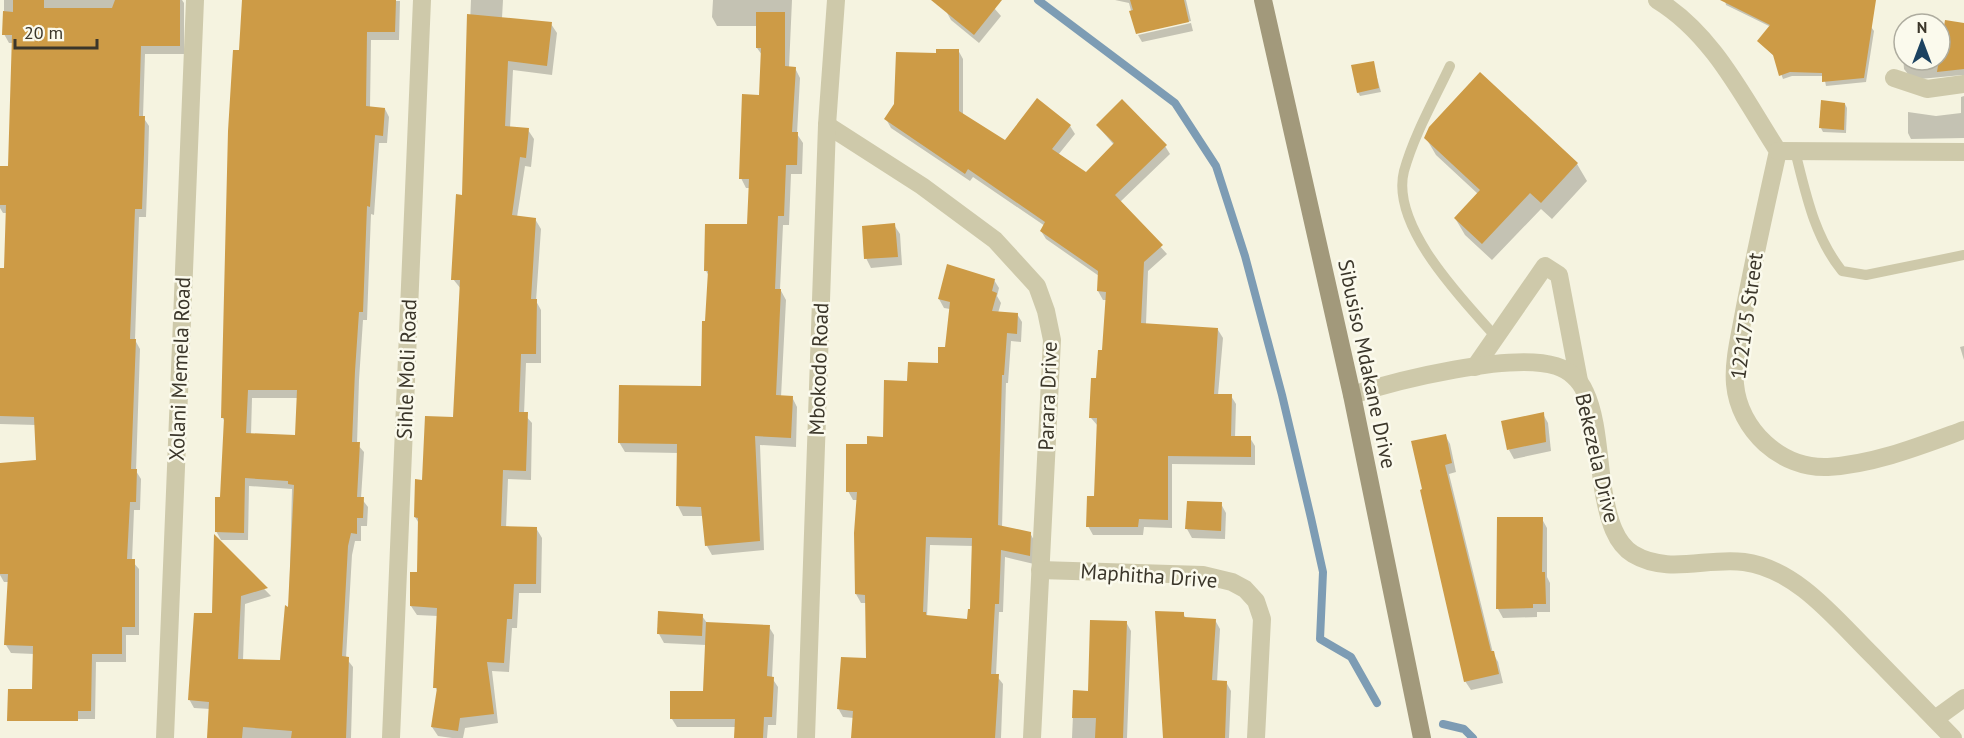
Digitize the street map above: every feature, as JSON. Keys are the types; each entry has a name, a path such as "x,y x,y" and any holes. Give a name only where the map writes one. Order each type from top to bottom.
{"street":[{"name":"Xolani Memela Road","path":"165,738 195,0"},
{"name":"Sihle Moli Road","path":"391,738 422,0"},
{"name":"Mbokodo Road","path":"806,738 827,125 836,0"},
{"name":"Sibusiso Mdakane Drive","path":"1263,0 1352,395 1422,738"},
{"path":"1657,0 1680,14 1706,40 1786,151 1964,152"},
{"path":"1894,78 1927,89 1964,84"},
{"name":"Parara Drive","path":"827,125 921,186 995,240 1037,286 1046,311 1052,340 1032,738"},
{"name":"122175 Street","path":"1786,151 1737,349 1735,385 1741,411 1758,440 1792,461 1825,467 1858,463 1904,452 1964,430"},
{"path":"1475,367 1545,266 1558,275 1579,381"},
{"name":"Bekezela Drive","path":"1352,395 1382,386 1500,363 1546,363 1569,371 1586,393 1608,514 1617,537 1631,553 1652,563 1678,565 1744,562 1783,578 1812,596 1953,738"},
{"name":"Maphitha Drive","path":"1040,570 1203,575 1232,582 1245,590 1256,601 1262,619 1256,738"},
{"path":"1935,719 1964,698"}],"lane":[{"path":"1450,66 1424,120 1404,171 1403,196 1418,235 1442,277 1496,337"},
{"path":"1786,151 1830,256 1842,271 1866,275 1964,255"}],"building":[{"path":"13,0 44,0 44,8 112,8 115,0 180,0 180,46 141,46 139,116 145,116 142,209 135,209 130,339 136,339 131,469 137,469 136,502 130,502 127,559 135,559 135,627 122,627 122,654 92,654 91,711 78,711 78,721 7,721 8,689 32,689 33,646 4,645 8,574 0,574 0,463 36,460 34,417 0,416 0,268 4,268 6,205 0,205 0,166 8,166 12,35 2,35 3,11 13,12"},
{"path":"242,0 396,0 395,32 367,32 366,106 385,108 383,136 375,135 370,207 367,206 363,312 359,312 355,371 352,442 360,442 357,497 364,497 363,518 357,518 357,534 351,533 348,546 342,656 349,657 346,738 291,738 292,731 243,727 242,738 207,738 209,702 188,700 194,613 212,613 214,534 268,588 241,596 238,659 280,660 285,605 288,607 294,485 288,484 288,481 245,478 244,533 215,532 215,497 220,497 224,418 221,418 228,131 233,50 239,50","holes":["248,390 297,390 295,435 246,433"]},
{"path":"931,0 1002,0 974,35"},
{"path":"1130,0 1184,0 1189,22 1136,34 1129,11 1133,10"},
{"path":"1720,0 1876,0 1864,78 1822,82 1822,73 1790,72 1779,76 1773,55 1757,41 1770,25"},
{"path":"756,12 785,12 785,66 796,67 792,132 798,132 797,165 786,165 784,216 778,216 775,289 781,289 776,395 793,396 791,438 755,436 760,541 705,546 701,507 676,506 677,444 618,443 619,385 701,386 702,321 705,321 708,271 704,271 705,224 747,224 749,179 739,179 742,94 759,95 761,48 756,48"},
{"path":"467,14 552,22 547,66 508,61 505,126 529,128 526,158 520,157 512,215 536,218 531,299 537,299 536,354 521,354 519,412 528,412 526,471 503,470 501,526 537,527 536,584 514,584 512,619 507,619 504,663 487,662 494,714 460,718 458,731 431,727 437,688 433,688 437,608 410,606 410,572 417,572 418,518 414,517 415,479 422,480 425,416 453,417 460,280 451,280 456,194 462,195"},
{"path":"1952,21 1964,23 1964,69 1952,70"},
{"path":"936,49 959,49 959,111 1005,140 1037,98 1071,125 1052,149 1086,172 1114,143 1096,125 1122,99 1167,145 1115,195 1163,245 1144,262 1141,323 1218,328 1214,394 1232,394 1231,436 1251,436 1251,457 1168,456 1168,520 1139,519 1138,527 1086,527 1087,496 1094,496 1097,418 1089,418 1091,378 1096,378 1098,350 1102,350 1106,292 1097,291 1098,271 1040,231 1045,222 968,169 965,174 884,119 894,104 896,52 936,53"},
{"path":"1374,61 1379,88 1357,93 1351,65"},
{"path":"1480,72 1578,163 1541,203 1530,193 1482,244 1454,218 1480,190 1424,138 1429,127"},
{"path":"1821,100 1845,103 1844,130 1819,128"},
{"path":"895,223 898,257 864,259 862,226"},
{"path":"947,264 995,279 992,291 997,293 992,311 1018,313 1017,334 1007,333 1004,375 1002,375 998,525 1031,532 1030,556 1001,550 999,604 995,604 991,674 999,674 995,738 851,738 853,711 837,709 841,657 866,658 865,595 855,594 854,533 857,492 846,492 846,444 867,444 867,436 883,437 884,380 907,381 908,362 938,363 938,347 945,347 950,302 938,299","holes":["926,537 972,538 970,609 968,609 967,619 926,615 926,612 923,612"]},
{"path":"1544,412 1546,442 1507,450 1501,421"},
{"path":"1446,434 1452,463 1445,465 1491,651 1494,651 1499,674 1464,682 1411,441"},
{"path":"1187,501 1222,502 1221,531 1185,529"},
{"path":"1497,517 1543,517 1542,572 1545,572 1546,604 1533,604 1533,608 1496,609"},
{"path":"658,611 703,614 702,636 657,634"},
{"path":"1155,611 1184,612 1184,617 1216,619 1212,680 1227,681 1225,738 1163,738"},
{"path":"1090,620 1127,621 1123,738 1095,738 1096,718 1072,718 1073,690 1088,691"},
{"path":"706,622 770,625 767,676 774,677 772,717 764,717 763,738 734,738 735,719 670,719 670,691 703,691"}],"waterway":[{"path":"1038,0 1175,103 1216,166 1245,256 1282,395 1323,572 1320,639 1351,657 1377,703"},
{"path":"1443,724 1464,729 1473,738"}]}
